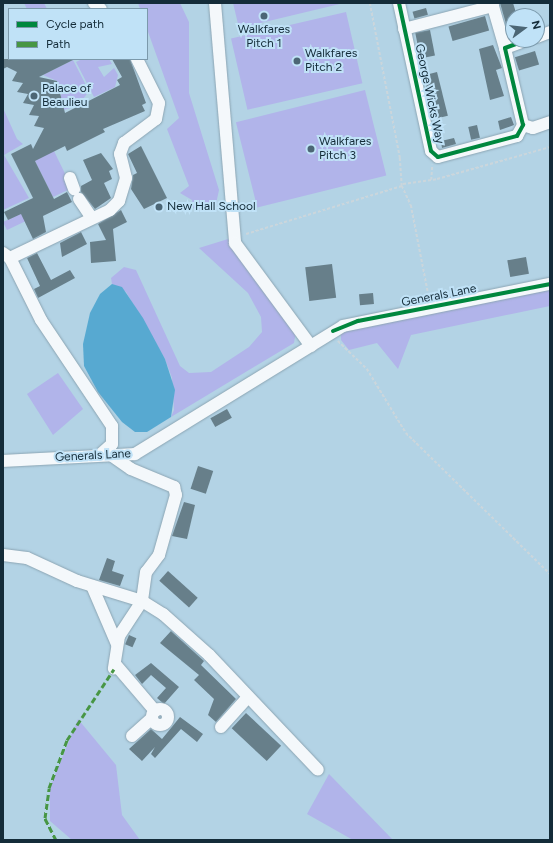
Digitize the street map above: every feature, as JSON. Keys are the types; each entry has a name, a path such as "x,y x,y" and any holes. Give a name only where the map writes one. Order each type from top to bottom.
{"street":[{"path":"215,3 233,235 235,243 312,346"},
{"name":"George Wicks Way","path":"399,3 431,151 438,157 517,136 523,124"},
{"path":"404,29 492,5 505,48 523,124 533,128 550,122"},
{"path":"132,736 154,715 115,666 117,644 125,622 142,601 146,572 159,555 176,495 174,487 131,469 106,455 112,444 112,426 41,320 7,256 92,218 119,201 124,190 126,178 120,154 124,143 156,119 159,102 138,60"},
{"path":"74,189 92,218"},
{"name":"Generals Lane","path":"3,461 135,454 333,332 358,321 550,284"},
{"path":"3,555 27,558 92,586 142,601 163,614 209,655 318,770"},
{"path":"92,586 106,614 117,644"},
{"path":"106,614 125,622"},
{"path":"221,727 248,696"}],"path":[{"path":"370,3 402,185 411,205 430,308"},
{"path":"233,235 256,233 402,185 431,180 550,147"},
{"path":"431,180 429,169 438,157"},
{"path":"348,350 367,369 406,433 550,574"}],"shaded area":[{"path":"24,3 44,3 46,8 26,8"},
{"path":"138,3 180,3 189,22 189,93 219,190 216,204 207,210 193,208 192,200 180,193 189,186 167,129 179,118 148,32 148,8 140,8"},
{"name":"Walkfares Pitch 1","path":"233,3 344,3 239,28"},
{"name":"Walkfares Pitch 2","path":"346,12 362,83 247,110 231,39"},
{"path":"73,60 89,91 78,106 63,110 58,103 62,93 57,81 43,75"},
{"path":"80,60 110,60 112,64 98,67 104,77 114,68 118,75 115,87 94,97 76,62"},
{"name":"Walkfares Pitch 3","path":"365,90 386,175 257,208 236,122"},
{"path":"3,108 17,139 23,144 4,155 29,198 3,210"},
{"path":"54,151 72,188 53,197 35,161 37,157"},
{"path":"31,209 30,219 7,230 3,222"},
{"path":"228,239 296,331 294,343 171,417 174,410 172,378 165,359 126,292 112,284 111,278 124,267 136,270 180,366 189,373 211,372 249,347 262,332 261,317 248,293 199,248"},
{"path":"112,284 122,287 143,318 165,359 175,390 171,417 147,432 135,432 122,422 98,392 84,366 83,344 90,313 100,294"},
{"path":"550,286 550,306 411,335 398,369 377,343 349,350 341,340 341,334 355,326"},
{"path":"58,373 83,409 53,435 27,394"},
{"path":"78,719 116,765 122,815 140,840 72,840 50,821 50,787"},
{"path":"329,774 393,840 353,840 307,814"}],"building":[{"path":"500,3 513,3 515,8 505,8 505,20"},
{"path":"426,8 428,15 414,19 413,12"},
{"path":"485,16 489,30 453,41 448,26"},
{"path":"430,30 435,56 420,58 415,33"},
{"path":"493,45 502,68 496,70 504,96 490,100 479,49"},
{"path":"535,51 539,64 519,71 515,57"},
{"path":"3,59 73,60 39,77 57,81 65,113 120,85 117,80 122,77 113,60 130,60 146,103 142,105 145,111 103,129 105,132 67,151 65,146 35,161 54,199 67,192 72,202 43,216 46,232 33,239 21,214 8,220 4,212 33,198 11,154 31,144 33,149 44,128 34,126 39,116 29,115 34,105 23,103 28,94 17,92 23,83 12,81 17,72 7,67 3,69"},
{"path":"437,72 448,116 434,119 423,75"},
{"path":"511,117 514,125 500,130 498,121"},
{"path":"477,125 480,138 471,140 468,127"},
{"path":"454,138 456,144 442,148 441,141"},
{"path":"141,146 167,198 144,209 131,189 133,175 137,173 128,154"},
{"path":"101,153 113,169 109,171 112,179 104,183 111,198 95,209 81,192 81,186 92,180 83,160"},
{"path":"121,210 127,222 113,229 116,261 91,263 90,242 106,240 98,224"},
{"path":"81,232 87,244 62,257 60,243"},
{"path":"37,253 51,280 70,270 75,278 38,298 34,289 40,286 27,258"},
{"path":"526,257 529,274 510,277 507,260"},
{"path":"332,264 336,298 309,301 305,267"},
{"path":"373,293 374,304 360,305 359,294"},
{"path":"227,409 232,418 215,427 210,418"},
{"path":"198,466 213,471 206,494 191,489"},
{"path":"184,502 195,505 187,539 172,536"},
{"path":"107,558 115,561 112,571 124,575 120,586 99,580"},
{"path":"168,571 198,598 189,607 159,581"},
{"path":"171,631 204,661 201,665 236,699 216,722 208,715 214,699 194,680 199,675 160,643"},
{"path":"129,635 136,638 132,647 125,644"},
{"path":"151,663 179,687 164,704 157,698 166,688 151,675 142,684 135,675"},
{"path":"246,713 281,746 267,761 232,728"},
{"path":"180,717 203,734 197,742 181,729 155,758 151,754 155,747 142,761 129,749 151,729 162,739"}],"marked path":[{"path":"56,840 45,818 49,788 67,740 114,669"}],"cycle path":[{"path":"399,3 431,151 438,157 517,136 523,125 505,48"},
{"path":"333,331 358,321 550,284"}],"place":[{"name":"Walkfares Pitch 1","path":"264,16"},
{"name":"Walkfares Pitch 2","path":"297,61"},
{"name":"Palace of Beaulieu","path":"34,96"},
{"name":"Walkfares Pitch 3","path":"311,149"},
{"name":"New Hall School","path":"159,207"}]}
